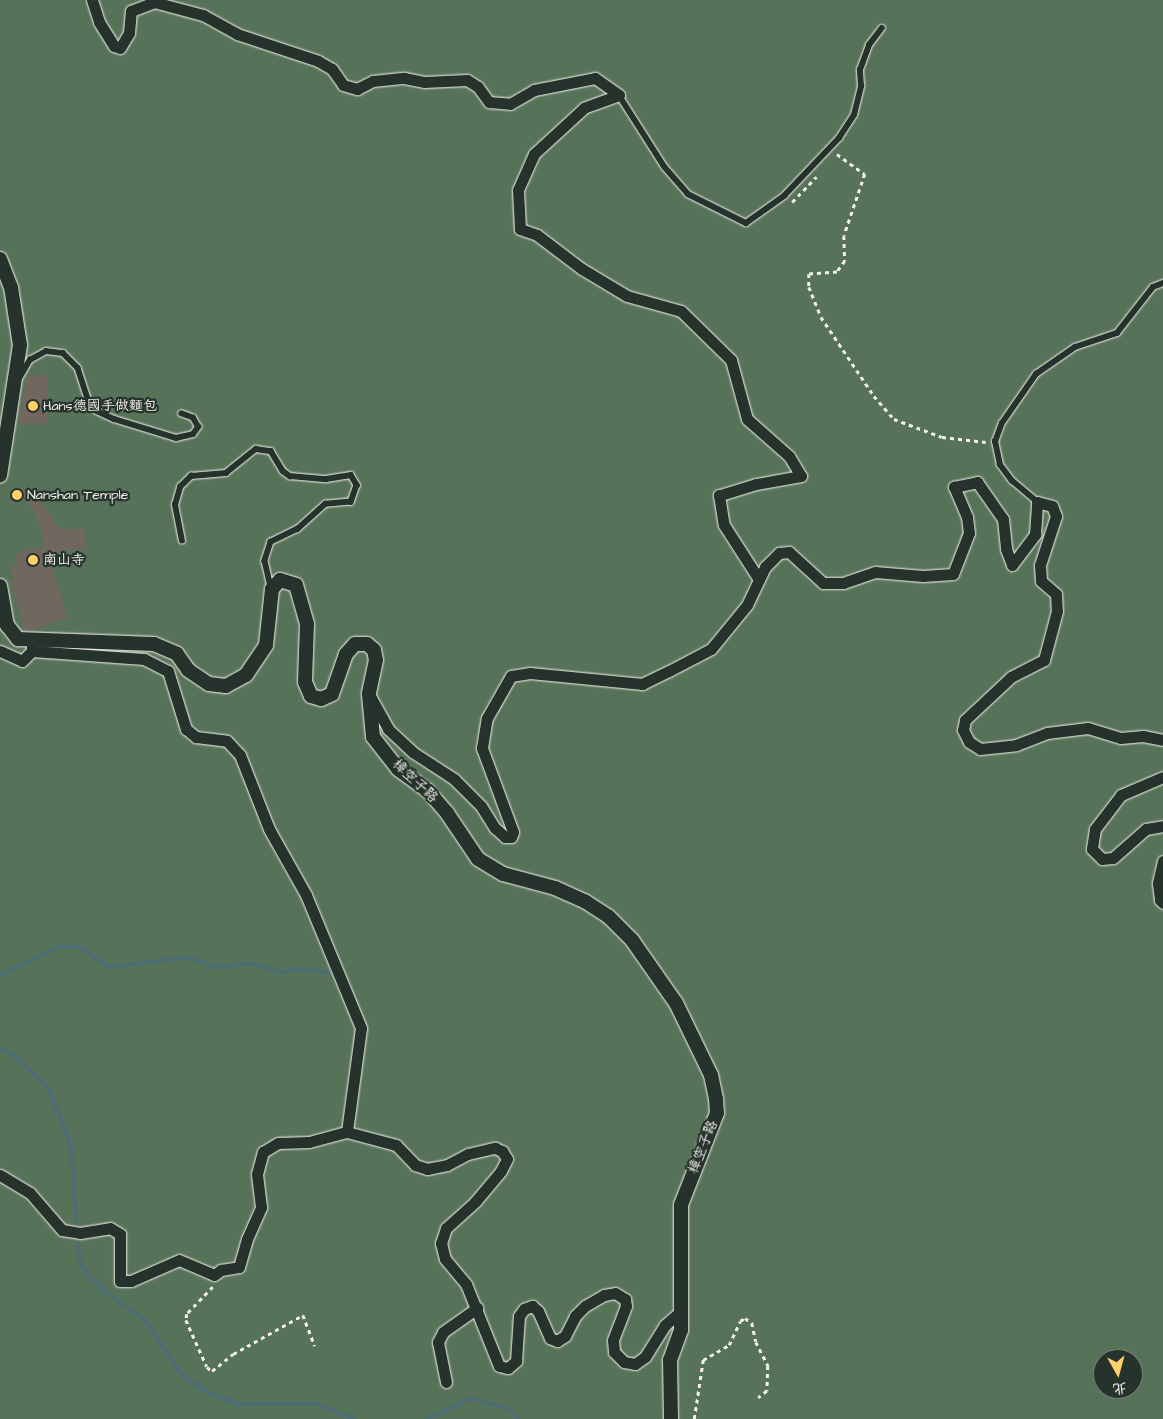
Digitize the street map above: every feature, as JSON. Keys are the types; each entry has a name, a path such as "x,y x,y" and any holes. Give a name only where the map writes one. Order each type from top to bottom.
{"street":[{"path":"92,0 99,22 114,46 120,48 129,33 131,11 154,2 204,15 237,34 318,61 332,69 343,85 357,89 373,81 404,78 424,82 467,80 478,87 489,102 510,104 534,90 595,78 619,96"},
{"path":"619,96 584,108 534,154 518,190 520,229 553,245 582,269 627,296 681,311 731,360 747,419 789,456 801,476 756,484 719,495 724,525 758,578"},
{"path":"0,259 11,287 20,345 11,392 0,475"},
{"path":"369,694 388,729 414,754 454,779 481,806 495,828 505,837 511,837 514,832 482,748 487,718 511,676 530,673 642,684 711,649 747,605 758,578 779,553 790,552 823,583 843,583 875,572 923,576 953,574 969,532 967,517 954,487 977,482 1003,519 1006,549 1012,565 1035,534 1037,502 1052,506 1056,516 1040,565 1040,581 1056,594 1058,610 1044,660 1011,677 965,720 963,730 969,742 980,749 1016,746 1047,733 1088,728 1121,738 1143,736 1163,740"},
{"name":"樟空子路","path":"272,589 280,580 296,585 304,606 307,624 305,682 310,696 321,699 332,694 346,654 355,644 368,644 374,650 375,666 369,694 372,737 398,768 428,791 441,805 478,859 503,874 555,888 609,917 632,940 676,1003 711,1075 717,1113 681,1206 681,1330 670,1360 671,1419"},
{"path":"0,586 7,626 18,639 32,646 144,659 168,670 186,729 196,737 226,741 240,755 269,829 306,895 361,1028 347,1132"},
{"path":"32,646 154,644 177,654 188,670 208,684 226,686 235,684 246,675 266,646 272,589"},
{"path":"0,651 22,661 32,646"},
{"path":"1163,777 1121,796 1095,829 1092,849 1102,860 1113,858 1146,828 1163,826"},
{"path":"1163,861 1158,883 1160,900 1163,903"},
{"path":"0,1175 30,1193 62,1230 80,1233 110,1228 120,1234 120,1281 131,1281 179,1260 214,1276 222,1270 239,1268 246,1239 261,1207 257,1174 263,1152 278,1143 309,1142 347,1132 396,1145 415,1165 427,1169 446,1164 468,1154 495,1148 502,1151 507,1159 501,1171 475,1202 446,1228 441,1243 445,1259 466,1284 477,1308 493,1356 499,1366 508,1368 516,1362 519,1316 524,1308 532,1306 538,1311 550,1338 557,1341 565,1336 575,1316 585,1306 604,1295 615,1294 625,1299 626,1306 613,1340 614,1352 624,1362 635,1364 646,1357 665,1325 681,1310"},
{"path":"446,1382 438,1342 443,1332 477,1308"}],"lane":[{"path":"619,96 664,166 688,194 746,223 784,196 839,138 854,114 861,86 860,70 869,45 882,28"},
{"path":"1037,502 1012,481 1000,465 995,442 1002,423 1036,374 1074,347 1117,333 1153,288 1163,283"},
{"path":"11,392 30,360 46,350 63,353 70,359 78,368 89,402 97,411 114,420 176,438 192,434 198,427 194,418 182,414"},
{"path":"182,540 175,505 180,486 191,476 226,473 256,449 271,451 283,471 290,476 326,478 351,475 357,485 351,502 326,504 298,529 272,542 265,561 272,589"}],"path":[{"path":"832,159 838,153 865,174 844,236 845,261 837,272 809,274 809,287 821,317 874,396 894,419 942,438 995,442"},
{"path":"789,204 820,172"},
{"path":"214,1276 213,1287 186,1314 186,1320 208,1367 212,1371 233,1354 303,1315 315,1346"},
{"path":"694,1419 703,1360 729,1345 740,1321 745,1318 752,1322 756,1342 768,1366 767,1391 758,1398"}],"green space":[{"path":"0,0 1163,0 1163,1419 0,1419"}],"building":[{"name":"Hans德國手做麵包","path":"47,375 48,424 18,424 27,376"},
{"name":"南山寺","path":"29,486 61,530 84,528 86,548 48,554 68,618 25,631 10,582 14,580 10,567 18,565 15,554 45,546 36,515 20,492"}],"waterway":[{"path":"0,975 58,947 79,947 110,967 188,957 216,967 252,963 280,972 299,969 330,972"},
{"path":"0,1048 12,1054 48,1087 71,1145 76,1221"},
{"path":"78,1244 81,1266 105,1292 145,1320 181,1374 206,1391 237,1404 315,1403 354,1419"},
{"path":"427,1419 471,1398 507,1408 518,1419"}],"place":[{"name":"Hans德國手做麵包","path":"33,406"},
{"name":"Nanshan Temple","path":"17,495"},
{"name":"南山寺","path":"33,560"}]}
